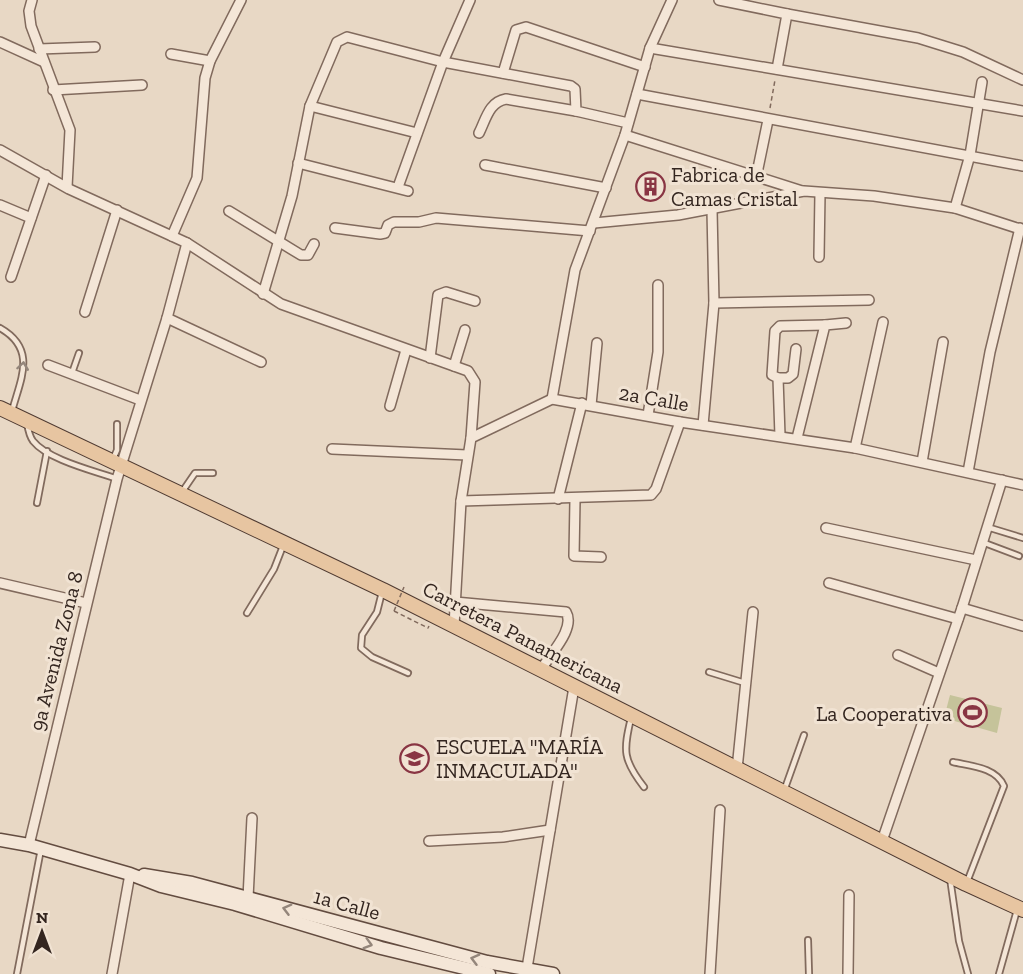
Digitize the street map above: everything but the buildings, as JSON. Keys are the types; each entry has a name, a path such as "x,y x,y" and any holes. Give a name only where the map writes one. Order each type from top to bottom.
{"main road":[{"name":"Carretera Panamericana","path":"6,411 383,590 882,842 1020,909"}],"street":[{"path":"32,0 29,11 31,26 53,90 70,130 67,187"},
{"path":"172,236 197,178 205,78 210,61 241,0"},
{"path":"398,187 442,62 470,0"},
{"path":"471,438 552,399 576,270 625,135 650,48 672,0"},
{"path":"719,0 918,38 963,52 1023,80"},
{"path":"777,69 787,14"},
{"path":"503,73 516,30 526,27 645,67"},
{"path":"263,294 280,241 310,106 338,42 342,38 347,37 442,62 573,87 576,111"},
{"path":"0,42 44,62"},
{"path":"39,49 95,47"},
{"path":"650,48 1023,111"},
{"path":"171,54 210,61"},
{"path":"955,208 970,155 982,82"},
{"path":"53,90 142,85"},
{"path":"637,94 1023,166"},
{"path":"479,133 492,106 499,100 506,99 628,123"},
{"path":"310,106 417,133"},
{"path":"756,178 768,120"},
{"path":"625,135 756,178 804,191 874,196 955,208 1022,229 990,352 968,472"},
{"path":"0,150 67,187 187,243 263,294 290,308 468,371 476,382 471,438 461,501 454,626"},
{"path":"298,163 408,191"},
{"path":"485,165 606,188"},
{"path":"11,277 46,175"},
{"path":"335,228 380,234 385,233 388,225 394,222 419,222 436,218 592,227 712,210 804,191"},
{"path":"819,257 820,193"},
{"path":"0,205 31,218"},
{"path":"85,312 117,210"},
{"path":"703,425 714,303 712,210"},
{"path":"229,211 301,255 308,255 314,244"},
{"name":"9a Avenida Zona 8","path":"35,847 86,603 117,479 116,464 167,318 187,243"},
{"path":"648,415 658,352 658,285"},
{"path":"430,358 438,295 446,292 475,301"},
{"path":"714,303 869,300"},
{"path":"167,318 261,362"},
{"path":"855,448 883,322"},
{"path":"796,349 793,374 788,378 778,378 772,375 776,328 846,323"},
{"path":"797,438 825,325"},
{"path":"454,366 465,330"},
{"path":"922,462 943,342"},
{"path":"558,499 586,404 597,343"},
{"path":"390,406 406,350"},
{"path":"48,365 140,400"},
{"path":"778,378 780,436"},
{"name":"2a Calle","path":"552,399 680,422 855,448 1023,485"},
{"path":"461,501 575,500 651,495 656,489 680,422"},
{"path":"332,449 467,455"},
{"path":"882,842 962,608 1002,480"},
{"path":"575,500 574,556 601,557"},
{"path":"826,528 976,560"},
{"path":"0,583 86,603"},
{"path":"829,583 958,619"},
{"path":"455,602 566,612 569,619 563,637 541,670"},
{"path":"962,608 1023,626"},
{"path":"737,768 753,612"},
{"path":"898,655 939,674"},
{"path":"526,971 574,687"},
{"path":"710,974 720,810"},
{"path":"248,898 252,818"},
{"path":"429,841 503,837 550,830"},
{"name":"1a Calle","path":"0,840 35,847 130,874 161,886 235,904 381,948 489,974"},
{"path":"112,974 130,874"},
{"name":"1a Calle","path":"130,874 163,877 487,962 526,971 553,974"},
{"path":"848,974 849,895"}],"lane":[{"path":"0,328 11,334 20,344 25,359 6,411"},
{"path":"72,373 80,353"},
{"path":"26,421 33,441 47,451 117,479"},
{"path":"116,464 117,424"},
{"path":"37,503 47,451"},
{"path":"181,494 190,476 195,473 213,473"},
{"path":"987,527 1023,538"},
{"path":"982,542 1019,556"},
{"path":"248,613 274,569 284,543"},
{"path":"383,590 377,612 362,635 361,648 372,657 408,674"},
{"path":"709,672 745,683"},
{"path":"632,716 624,744 626,758 644,787"},
{"path":"784,791 804,735"},
{"path":"953,762 991,771 1001,779 1004,786 966,884"},
{"path":"17,974 35,847"},
{"path":"950,876 959,941 968,974"},
{"path":"999,974 1020,909"},
{"path":"808,940 809,974"}],"path":[{"path":"768,120 777,69"},
{"path":"404,587 394,611 414,621"}],"shaded area":[{"name":"La Cooperativa","path":"950,695 1002,708 997,733 944,718"}],"place":[{"name":"Fabrica de Camas Cristal","path":"650,186"},
{"name":"La Cooperativa","path":"973,713"},
{"name":"ESCUELA \"MARÍA INMACULADA\"","path":"415,758"}]}
